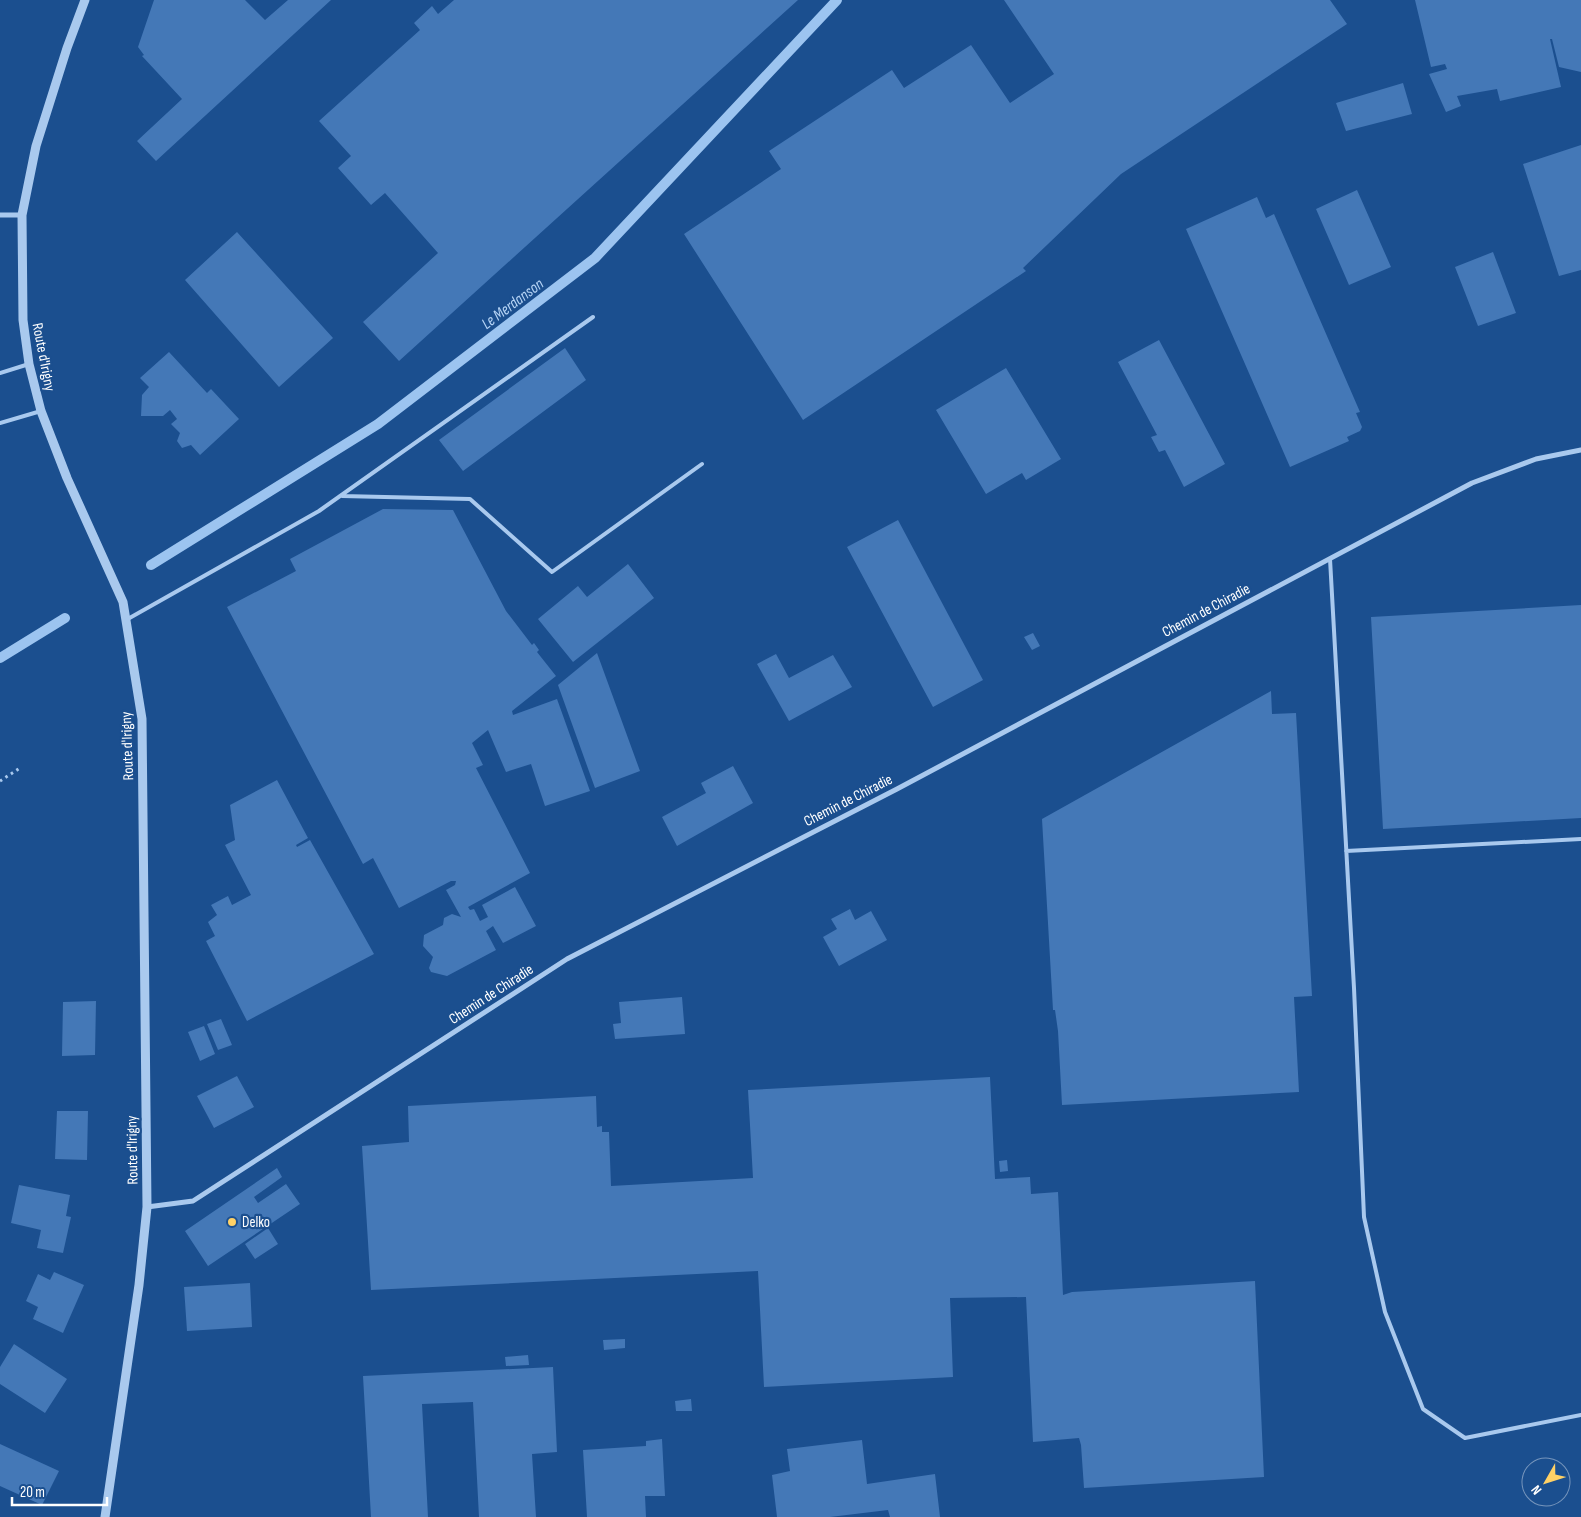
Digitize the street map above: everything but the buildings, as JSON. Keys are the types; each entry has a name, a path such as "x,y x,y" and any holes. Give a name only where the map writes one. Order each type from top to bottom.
{"street":[{"name":"Route d'Irigny","path":"85,0 67,48 36,146 22,215 23,320 30,364 41,411 67,478 123,602 142,719 147,1206 138,1294 105,1517"},
{"path":"0,215 22,215"},
{"name":"Chemin de Chiradie","path":"147,1206 192,1201 567,960 897,789 1472,483 1536,459 1581,450"}],"lane":[{"path":"126,620 319,511 593,317"},
{"path":"0,373 30,364"},
{"path":"0,423 41,411"},
{"path":"341,496 470,499 552,572 702,464"},
{"path":"1330,558 1364,1217 1385,1312 1423,1409 1465,1438 1581,1415"},
{"path":"1346,851 1581,839"}],"path":[{"path":"0,781 20,768"}],"waterway":[{"name":"Le Merdanson","path":"151,565 378,424 595,258 837,0"},
{"name":"Le Merdanson","path":"0,658 65,618"}],"place":[{"name":"Delko","path":"232,1222"}]}
